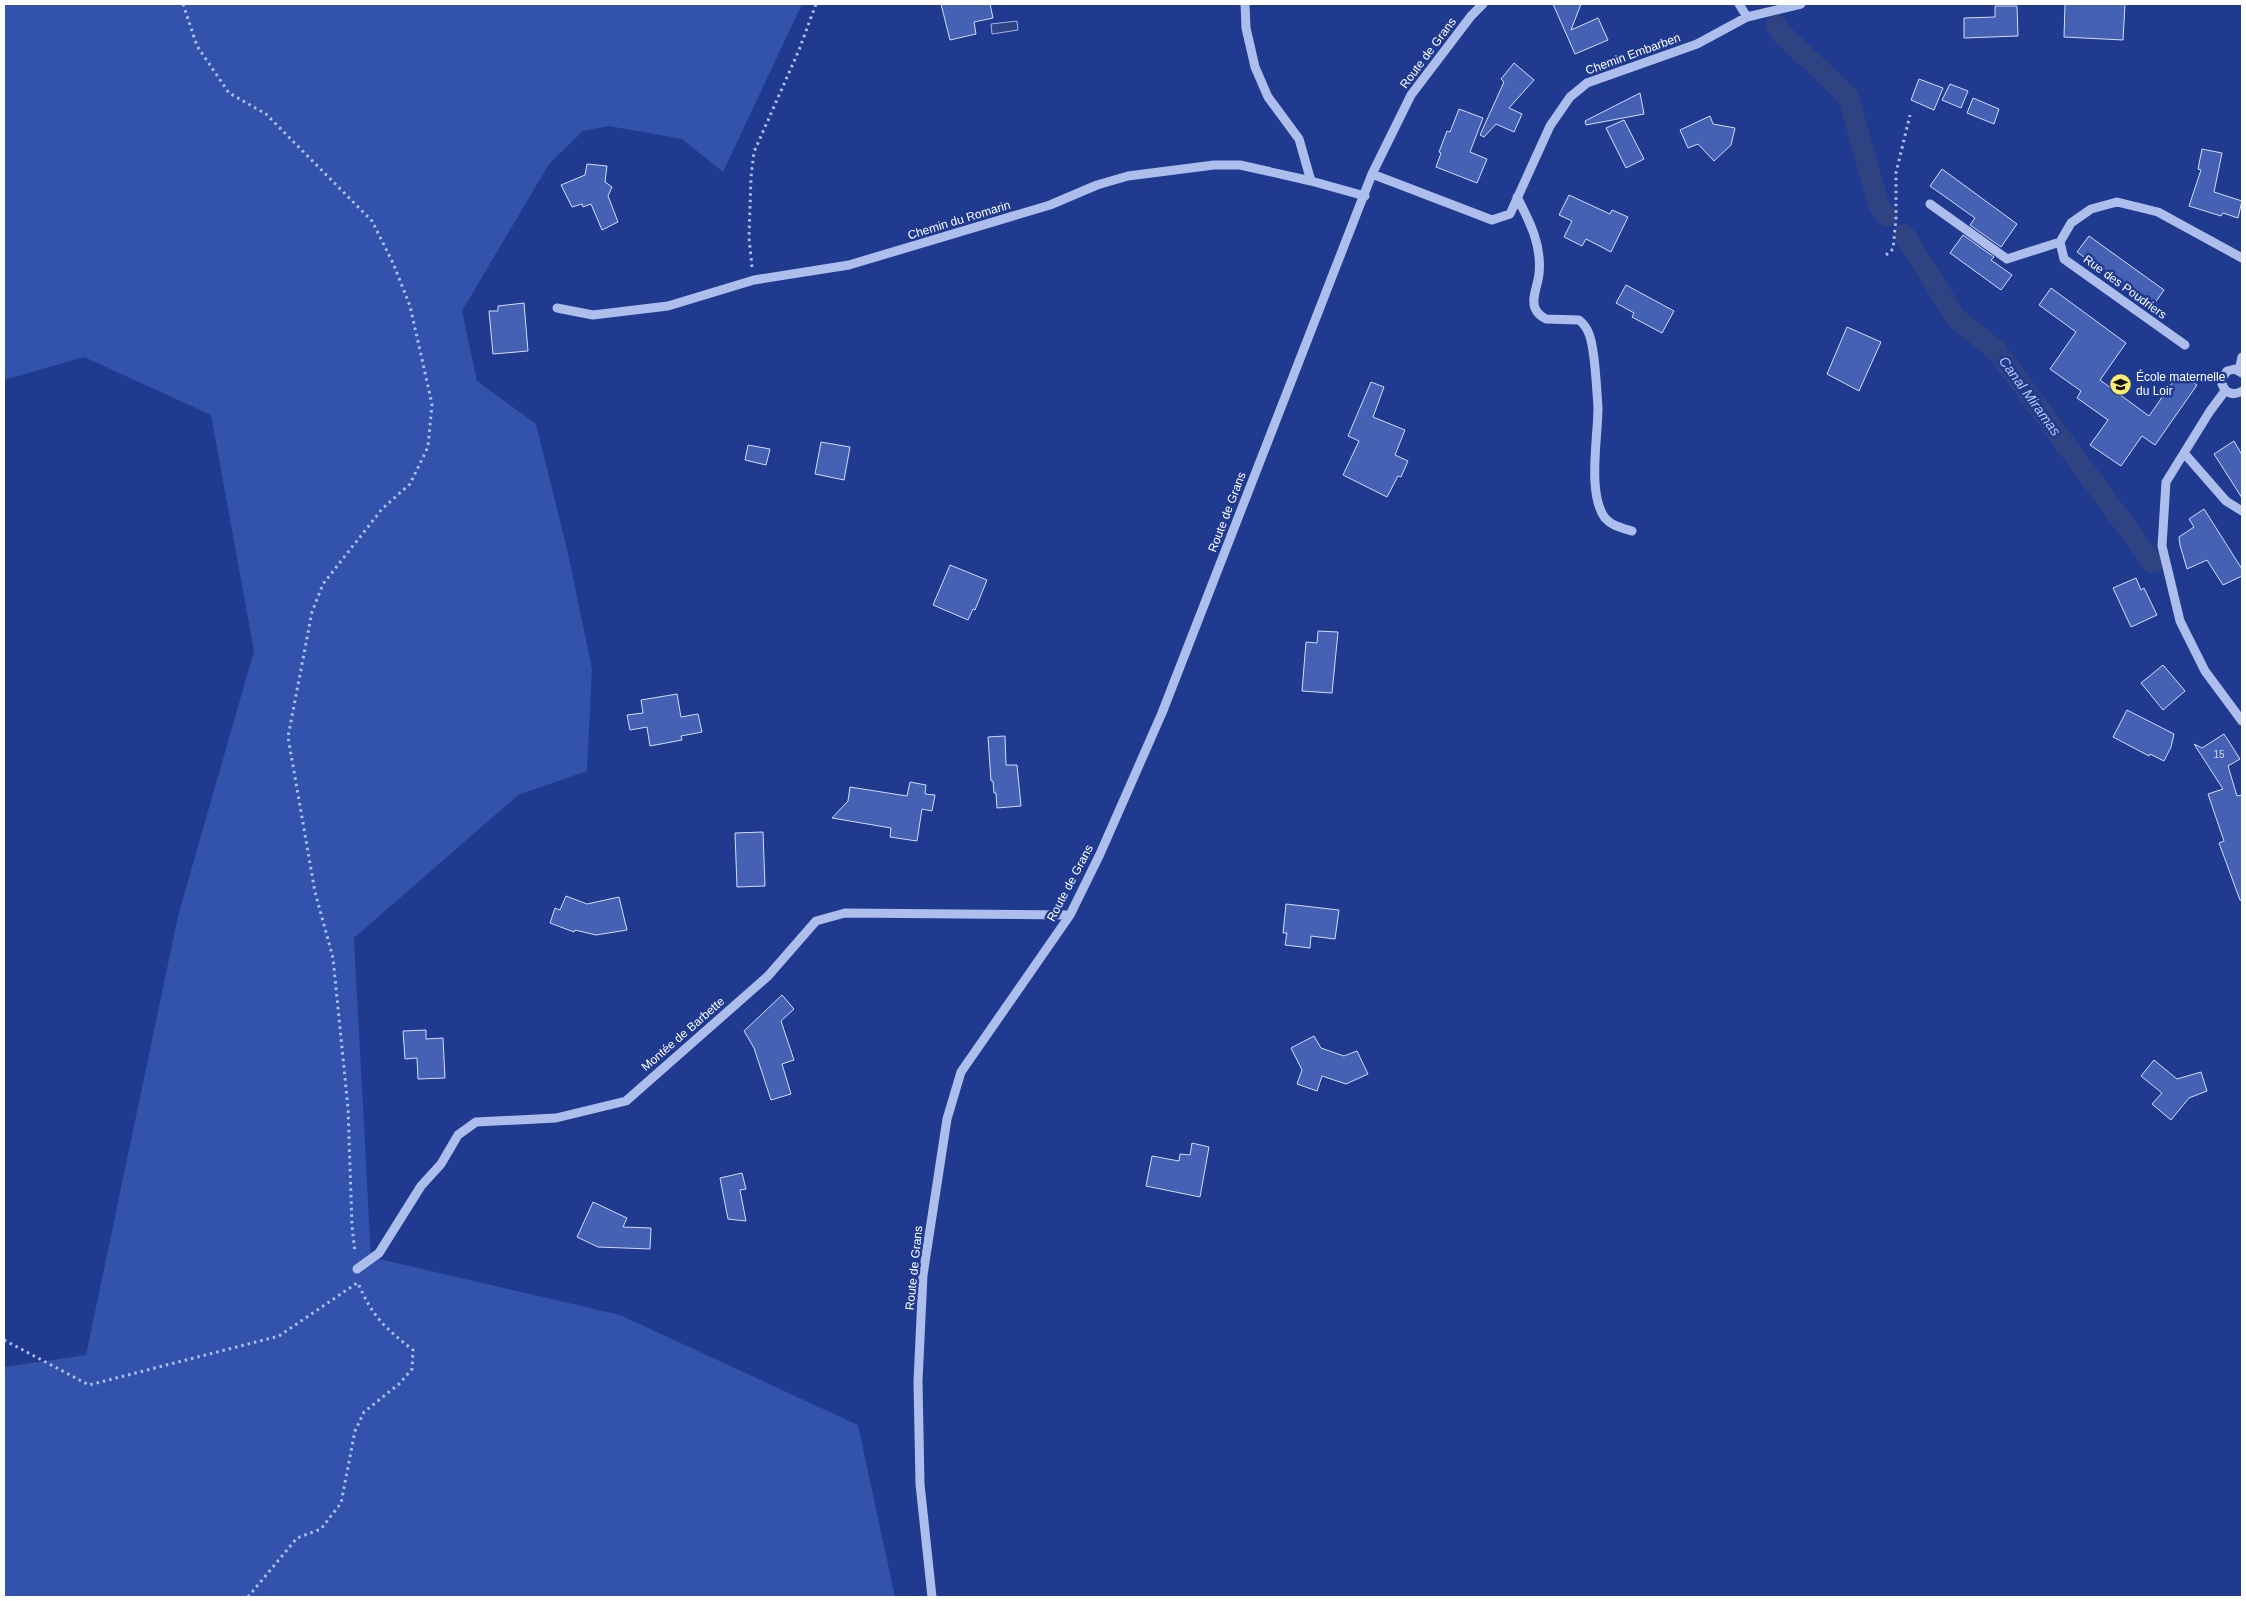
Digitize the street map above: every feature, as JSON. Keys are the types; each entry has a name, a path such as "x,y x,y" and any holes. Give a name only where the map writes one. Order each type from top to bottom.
{"street":[{"path":"1245,4 1246,28 1255,67 1268,97 1299,139 1311,181"},
{"name":"Route de Grans","path":"932,1597 920,1484 918,1381 923,1275 947,1118 961,1072 1070,915 1100,854 1162,713 1372,174 1411,95 1483,4"},
{"path":"1739,4 1747,17"},
{"name":"Chemin Embarben","path":"1372,174 1492,220 1510,214 1550,126 1570,97 1587,83 1697,44 1747,17 1800,4"},
{"name":"Chemin du Romarin","path":"558,308 593,315 668,306 754,280 849,265 1050,206 1097,185 1128,176 1214,165 1240,165 1311,181 1365,196"},
{"path":"1517,197 1532,225 1538,246 1539,274 1534,301 1535,309 1546,319 1579,320 1590,335 1598,408 1596,481 1599,503 1607,520 1612,525 1632,531"},
{"path":"1930,204 2007,259 2060,242 2071,223 2091,209 2117,202 2158,212 2242,258"},
{"name":"Rue des Poudriers","path":"2060,242 2064,259 2184,345"},
{"path":"2242,357 2240,372 2227,371 2222,377 2222,384 2226,391 2232,394 2242,390"},
{"path":"2226,391 2210,411 2166,482 2162,546 2180,621 2205,671 2242,721"},
{"path":"2184,453 2226,501 2242,511"},
{"name":"Montée de Barbette","path":"357,1269 379,1253 422,1186 441,1164 458,1135 476,1122 556,1118 626,1101 768,976 816,921 845,913 1070,915"}],"path":[{"path":"183,4 197,46 229,93 266,114 372,221 393,263 410,306 432,404 428,447 410,484 382,509 323,584 312,612 288,737 314,892 333,958 348,1108 352,1226 357,1283 367,1305 384,1327 413,1350 412,1369 399,1384 364,1412 355,1431 341,1503 322,1529 297,1538 248,1597"},
{"path":"754,280 749,238 750,178 754,152 799,50 816,4"},
{"path":"1886,255 1893,249 1896,218 1896,173 1910,115"},
{"path":"4,1340 89,1385 279,1336 357,1283"}],"shaded area":[{"path":"4,4 802,4 723,172 682,139 609,126 583,131 549,164 462,311 477,381 536,424 568,553 592,669 587,771 518,795 354,938 371,1257 620,1315 858,1425 895,1597 4,1597 4,1367 86,1355 178,916 254,651 211,415 84,357 4,380"},
{"path":"1017,21 1018,30 992,34 991,24"}],"building":[{"path":"941,4 990,4 993,18 974,22 976,34 950,40"},
{"path":"1553,4 1581,4 1571,30 1598,18 1608,40 1575,54"},
{"path":"2065,4 2125,4 2123,40 2064,37"},
{"path":"1995,6 2017,6 2018,36 1964,38 1964,18 1995,17"},
{"path":"1514,63 1534,80 1509,108 1522,114 1514,132 1496,124 1484,137 1480,135 1504,82 1501,79"},
{"path":"1919,79 1943,88 1934,110 1911,100"},
{"path":"1950,84 1968,91 1961,108 1942,100"},
{"path":"1640,93 1644,114 1586,125 1585,121"},
{"path":"1973,98 1999,109 1994,124 1967,113"},
{"path":"1459,109 1483,118 1470,152 1487,159 1477,183 1436,167 1441,153 1439,152 1447,131 1450,132"},
{"path":"1710,116 1713,124 1735,128 1731,145 1714,161 1698,144 1688,148 1680,130"},
{"path":"1624,120 1644,159 1626,168 1606,128"},
{"path":"2202,149 2222,153 2214,192 2242,201 2238,218 2223,213 2221,216 2189,206 2201,170 2198,169"},
{"path":"587,164 607,166 605,182 612,187 608,196 618,222 602,230 591,204 583,207 582,204 572,207 561,185 585,175"},
{"path":"1942,169 2017,224 2001,247 1970,225 1975,218 1930,186"},
{"path":"1569,195 1610,214 1612,210 1628,217 1611,252 1586,239 1582,246 1564,237 1572,221 1559,215"},
{"path":"1963,235 1994,257 1991,260 2012,275 2001,290 1950,253"},
{"path":"2089,236 2164,290 2152,307 2077,252"},
{"path":"1626,285 1674,311 1662,333 1632,317 1634,313 1616,303"},
{"path":"2051,288 2126,343 2100,380 2149,416 2179,373 2197,385 2155,445 2142,436 2121,466 2090,445 2108,420 2077,398 2081,391 2050,369 2076,332 2039,305"},
{"path":"524,303 528,351 493,354 489,311 498,311 498,306"},
{"path":"1847,327 1881,342 1859,391 1827,374"},
{"path":"1371,382 1384,387 1373,417 1405,430 1395,455 1408,461 1401,477 1398,476 1387,497 1343,475 1359,441 1348,436"},
{"path":"2234,441 2242,455 2242,498 2214,454"},
{"path":"821,442 850,447 844,480 815,474"},
{"path":"748,445 770,449 766,465 745,460"},
{"path":"2204,509 2242,569 2242,576 2223,585 2207,560 2187,569 2180,545 2179,537 2194,527 2189,519"},
{"path":"950,565 987,580 975,610 973,609 968,620 933,605"},
{"path":"2136,578 2141,590 2144,588 2157,615 2131,627 2113,588"},
{"path":"1318,631 1338,632 1332,693 1302,691 1306,642 1317,643"},
{"path":"2163,665 2185,691 2163,710 2141,683"},
{"path":"677,694 681,717 698,714 702,732 681,736 682,740 650,746 647,727 630,730 627,715 643,713 641,700"},
{"path":"2127,710 2174,734 2171,747 2164,761 2150,754 2149,756 2113,737"},
{"path":"2224,734 2240,759 2228,766 2237,796 2242,795 2242,900 2240,900 2219,843 2224,841 2208,794 2223,789 2194,744 2202,748"},
{"path":"1005,736 1006,765 1017,765 1021,806 997,808 996,793 994,793 993,781 991,781 988,737"},
{"path":"910,782 926,785 925,794 935,795 932,811 922,809 917,841 890,837 891,828 832,818 848,801 850,787 907,796"},
{"path":"763,832 765,886 737,887 735,833"},
{"path":"566,896 587,904 619,897 627,930 596,935 575,930 574,932 550,923 555,908 560,910"},
{"path":"1286,904 1339,910 1335,939 1311,936 1310,948 1285,945 1287,933 1283,933"},
{"path":"782,995 794,1009 781,1021 794,1060 782,1064 791,1094 771,1100 754,1048 744,1031"},
{"path":"426,1030 426,1039 443,1038 445,1078 418,1079 417,1058 405,1059 403,1031"},
{"path":"1314,1036 1321,1048 1344,1056 1357,1051 1368,1074 1346,1084 1322,1076 1317,1091 1297,1084 1302,1070 1291,1048"},
{"path":"2154,1060 2177,1079 2201,1072 2207,1091 2189,1098 2171,1120 2152,1104 2162,1093 2141,1076"},
{"path":"1192,1143 1209,1147 1200,1197 1146,1186 1152,1156 1179,1161 1180,1154 1190,1155"},
{"path":"742,1173 746,1189 740,1190 746,1221 728,1219 720,1178"},
{"path":"593,1202 627,1218 623,1227 651,1228 650,1249 598,1247 577,1237"}],"waterway":[{"name":"Canal Miramas","path":"1776,25 1781,33 1848,96 1879,206 1887,216"},
{"name":"Canal Miramas","path":"1904,234 1956,318 1997,351 2153,563"}],"place":[{"name":"École maternelle du Loir","path":"2120,384"}]}
